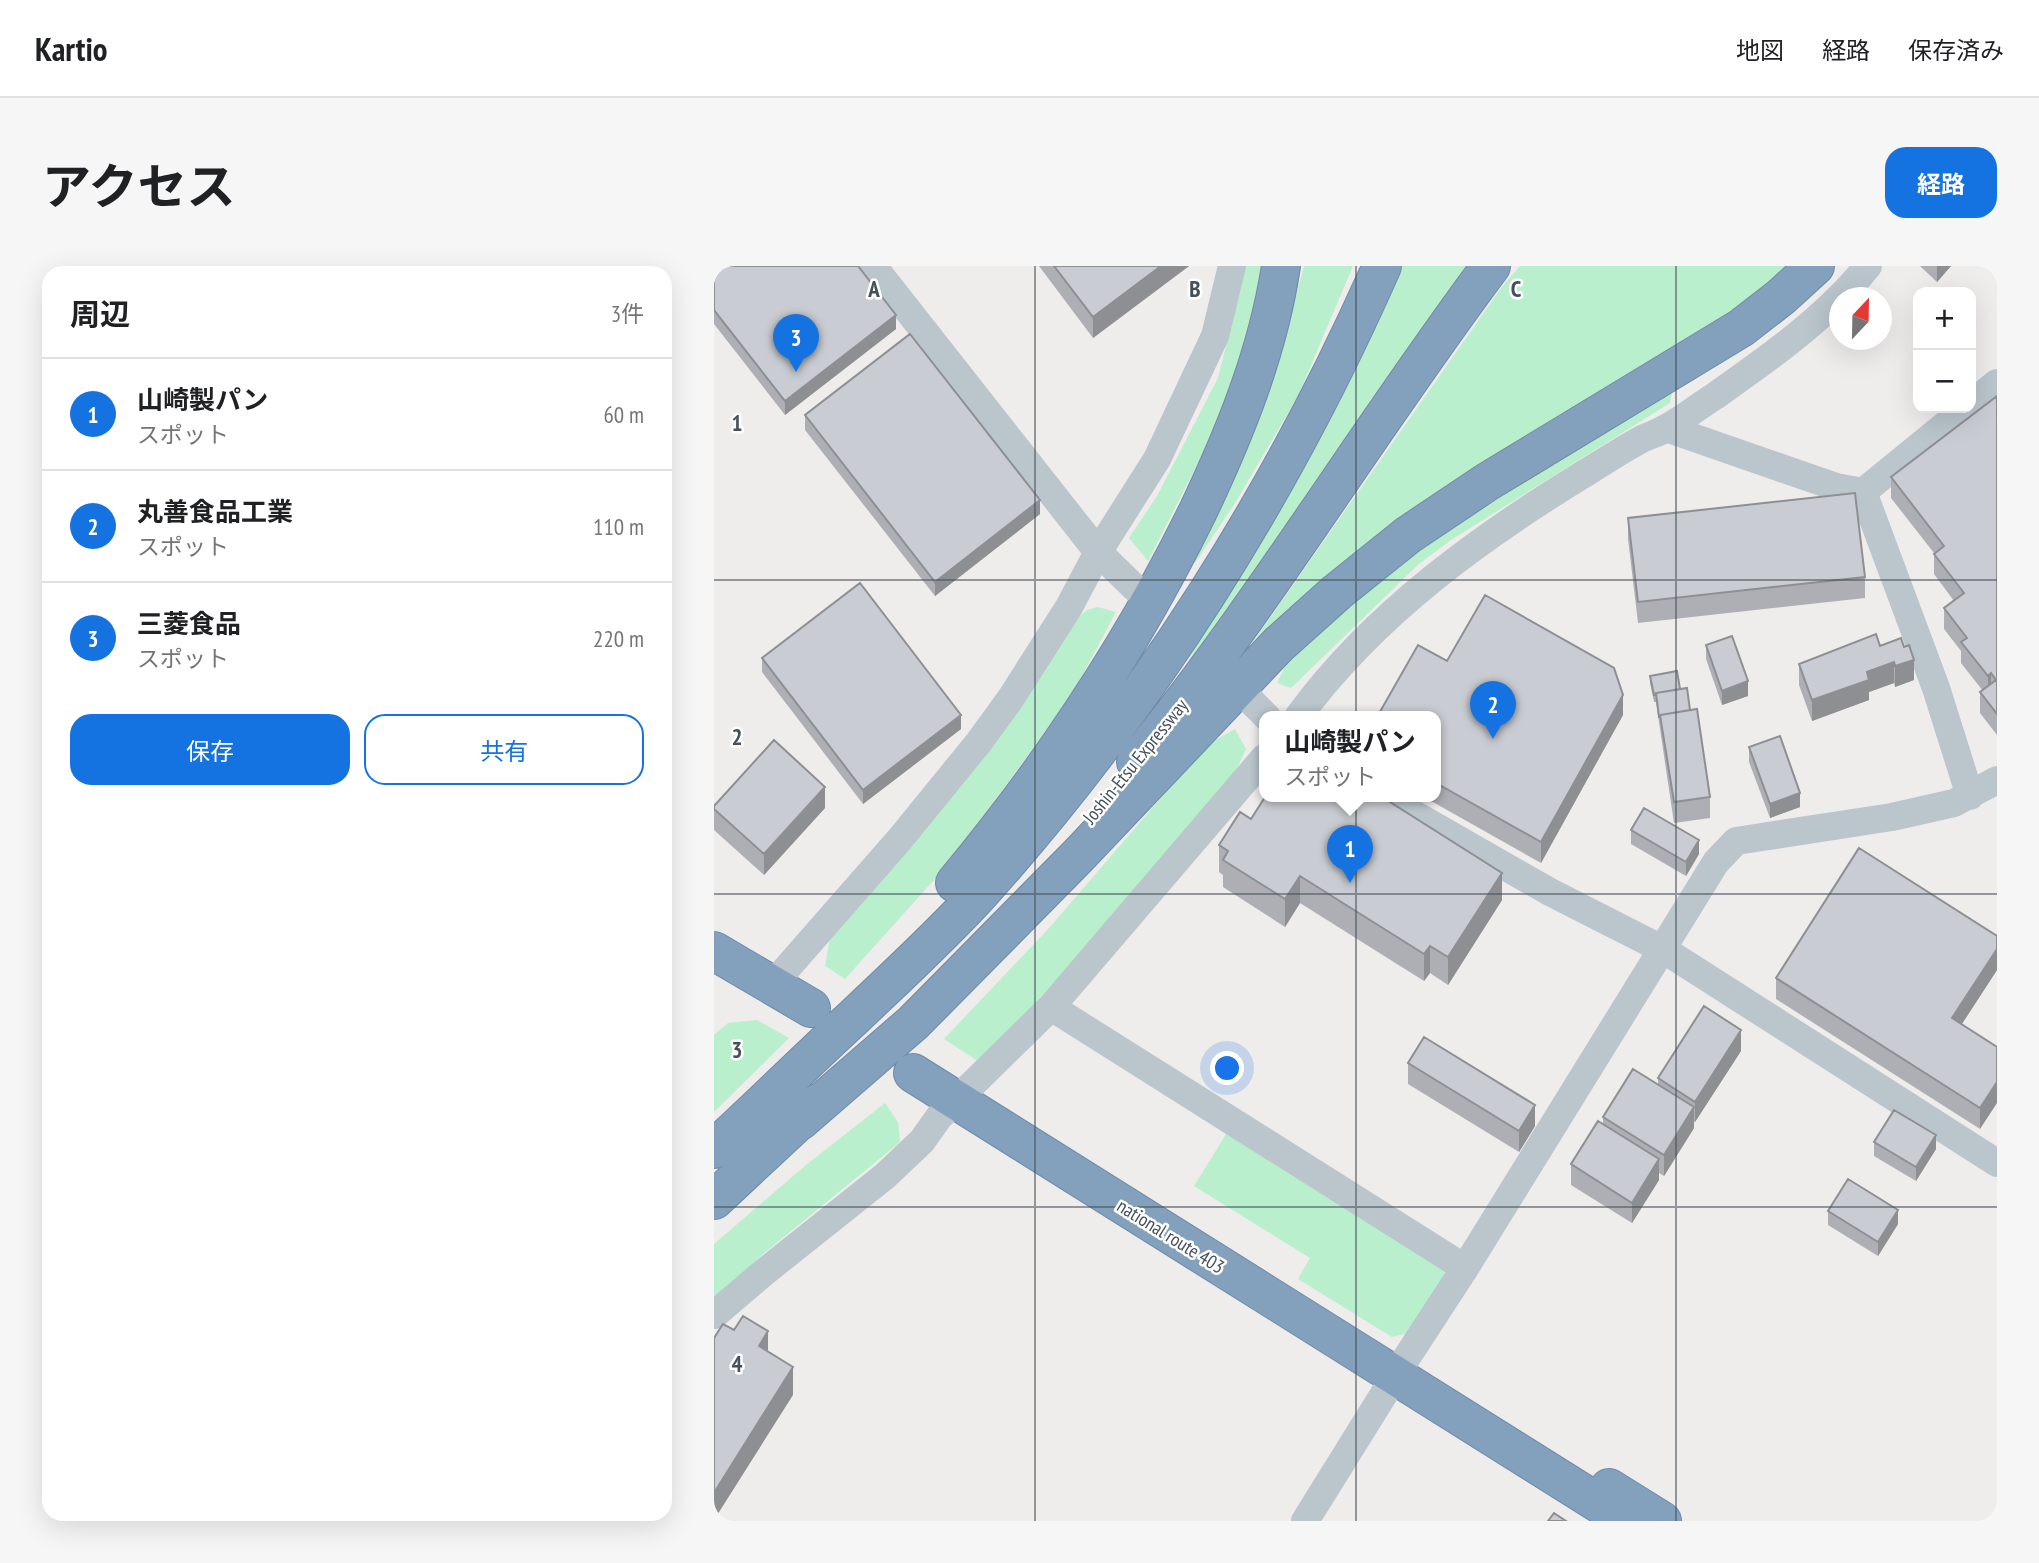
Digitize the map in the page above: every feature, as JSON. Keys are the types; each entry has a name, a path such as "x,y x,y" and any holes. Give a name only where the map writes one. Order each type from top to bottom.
{"highway":[{"path":"716,1147 906,942 1026,792 1087,705 1176,556 1224,453 1261,356 1281,266"},
{"name":"Joshin-Etsu Expressway","path":"716,1147 899,974 979,894 1091,760 1150,680 1248,524 1296,440 1382,266"},
{"name":"Joshin-Etsu Expressway","path":"714,1200 800,1121 945,977 1105,800 1181,706 1244,620 1449,322 1491,266"},
{"path":"800,1121 913,1023 1079,856 1279,644 1337,592 1408,535 1486,482 1741,328 1815,266"},
{"path":"714,951 811,1008"},
{"name":"national route 403","path":"913,1073 1627,1521"},
{"name":"national route 403","path":"1430,1398 1505,1423 1662,1521"}],"street":[{"path":"873,266 1098,552 1135,588"},
{"path":"773,984 900,839 1011,698 1157,459 1215,336 1232,266"},
{"path":"1302,711 1317,691 1383,622 1428,582 1503,526 1589,471 1666,428 1763,363 1808,326 1856,281 1868,266"},
{"path":"1976,400 1997,383"},
{"path":"1666,428 1836,487 1863,492 1960,413"},
{"path":"1863,492 1936,688 1970,796"},
{"path":"714,1315 885,1176 922,1141 939,1117 1052,1007 1259,764"},
{"path":"1305,1521 1664,950 1716,862 1736,841 1892,817 1954,803 1997,780"},
{"path":"1393,802 1550,892 1664,950 1996,1160"},
{"path":"1052,1007 1465,1268"}],"green space":[{"path":"1246,266 1267,266 1222,416 1148,561 1129,538 1157,496 1218,378"},
{"path":"1304,266 1353,266 1298,396 1235,503 1195,563 1190,561 1275,372"},
{"path":"1398,266 1471,266 1430,317 1293,518 1180,677"},
{"path":"1520,266 1791,266 1732,315 1244,655 1501,288"},
{"path":"1672,391 1670,403 1451,540 1419,564 1291,688 1277,683 1291,654 1438,533"},
{"path":"1098,607 1116,612 1073,693 951,861 845,979 825,966 831,932 1073,622 1087,610"},
{"path":"1235,729 1246,749 1231,781 982,1064 944,1039 1050,927 1197,756 1214,741"},
{"path":"757,1020 789,1038 714,1112 714,1035 728,1023"},
{"path":"885,1103 898,1122 900,1142 763,1254 714,1300 714,1244 806,1165"},
{"path":"1228,1131 1443,1265 1445,1275 1409,1333 1392,1337 1298,1279 1310,1258 1194,1186"}],"building":[{"path":"714,266 858,266 896,315 785,401 714,310"},
{"path":"1054,266 1161,266 1093,317"},
{"path":"910,334 1040,500 935,582 805,415"},
{"path":"1997,396 1997,714 1980,692 1996,680 1991,673 1988,676 1961,642 1967,638 1944,608 1964,593 1934,554 1944,546 1891,477"},
{"path":"1855,493 1865,577 1638,602 1628,518"},
{"path":"860,583 961,715 863,790 762,658"},
{"path":"1485,595 1614,668 1623,695 1541,842 1441,786 1441,711 1380,711 1418,645 1447,661"},
{"path":"1876,634 1880,646 1901,638 1904,647 1909,645 1914,660 1895,666 1894,662 1867,672 1869,680 1812,700 1799,664"},
{"path":"1732,636 1748,681 1722,691 1706,645"},
{"path":"1677,671 1680,689 1654,695 1650,676"},
{"path":"1687,688 1690,710 1659,717 1656,693"},
{"path":"1697,709 1710,797 1674,802 1660,715"},
{"path":"1780,736 1800,793 1770,804 1749,747"},
{"path":"774,740 825,787 764,854 714,809 714,806"},
{"path":"1262,802 1390,802 1502,873 1448,957 1430,946 1424,954 1300,876 1285,899 1223,860 1228,851 1219,845 1240,812 1251,819"},
{"path":"1644,808 1699,840 1686,862 1631,830"},
{"path":"1859,848 1997,936 1997,949 1952,1018 1997,1047 1997,1082 1980,1108 1776,978"},
{"path":"1704,1006 1741,1030 1695,1102 1658,1078"},
{"path":"1424,1037 1535,1105 1519,1131 1408,1063"},
{"path":"1633,1069 1694,1107 1664,1155 1603,1117"},
{"path":"1894,1110 1936,1135 1916,1167 1874,1142"},
{"path":"1598,1121 1659,1159 1632,1203 1571,1164"},
{"path":"1848,1179 1898,1210 1878,1242 1828,1211"},
{"path":"743,1316 768,1331 759,1346 793,1367 714,1493 714,1338 723,1324 734,1330"},
{"path":"1554,1513 1566,1521 1548,1521"}],"place":[{"name":"三菱食品","path":"796,372"},
{"name":"丸善食品工業","path":"1493,739"},
{"name":"山崎製パン","path":"1350,883"}]}
